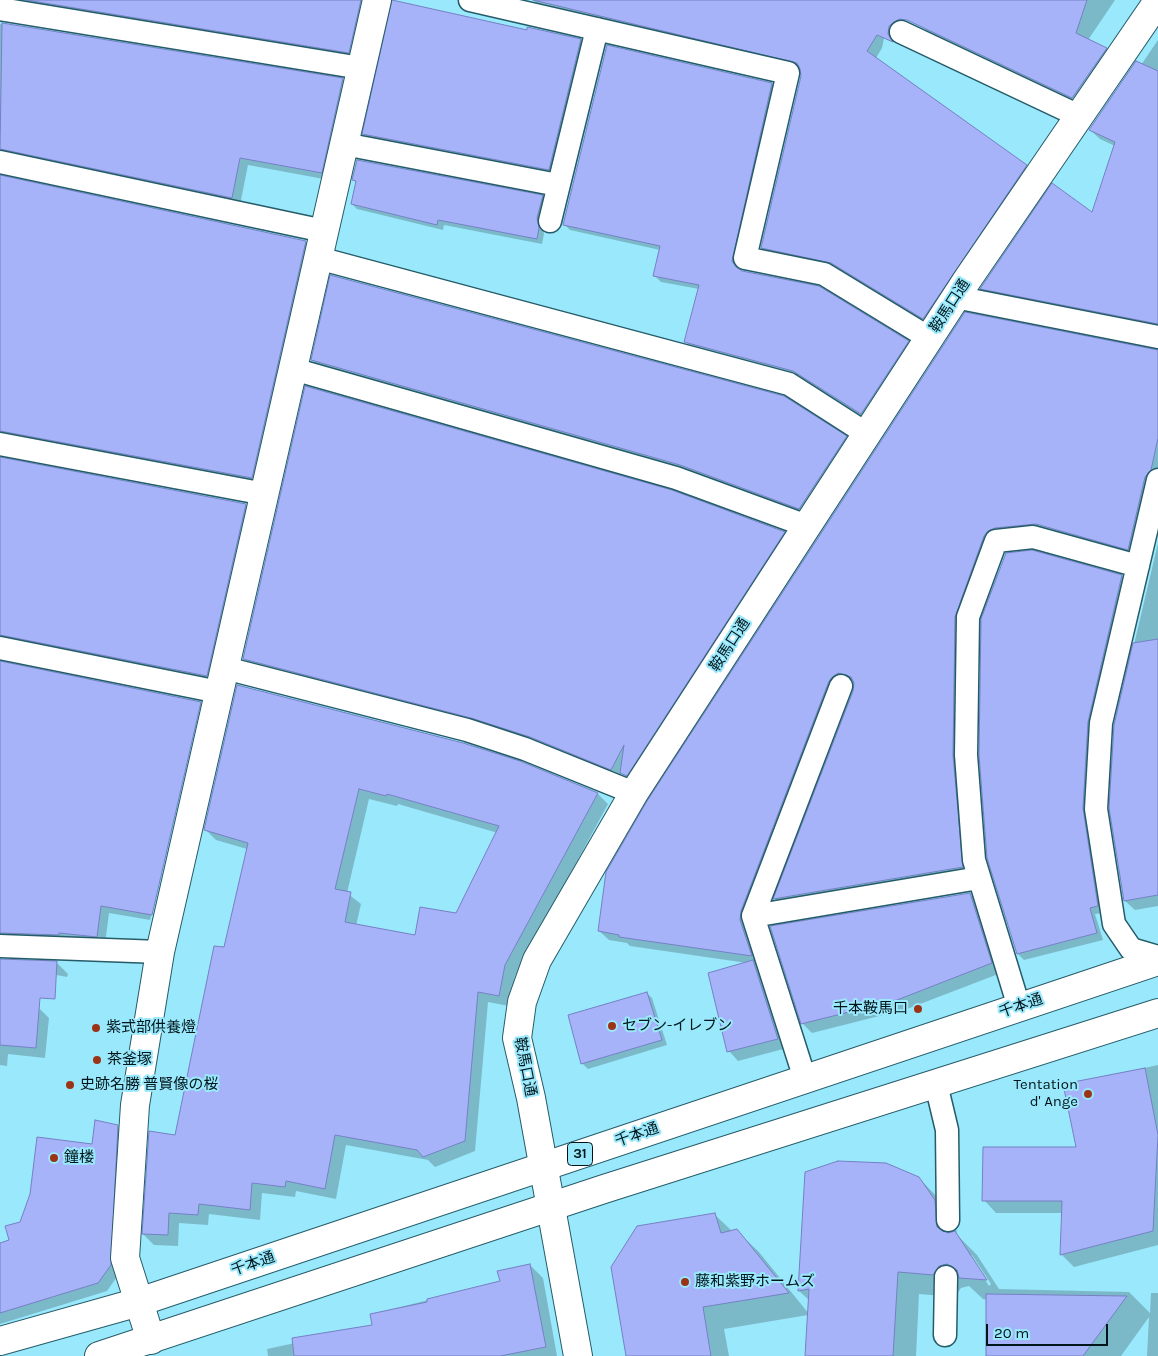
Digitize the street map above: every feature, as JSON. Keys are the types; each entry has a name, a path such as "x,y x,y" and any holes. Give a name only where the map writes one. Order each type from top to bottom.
{"street":[{"path":"151,1340 125,1258 135,1105 160,952 377,0"},
{"name":"鞍馬口通","path":"578,1356 531,1098 517,1038 522,1002 537,960 634,794 807,526 955,298 1158,1"},
{"name":"千本通","path":"0,1341 139,1302 1158,959"},
{"path":"99,1356 551,1207 1158,1013"}],"lane":[{"path":"470,0 788,73 745,258 824,274 929,338"},
{"path":"0,9 362,68"},
{"path":"550,221 597,29"},
{"path":"901,32 1079,116"},
{"path":"344,144 558,185"},
{"path":"0,162 324,231"},
{"path":"318,258 789,384 867,434"},
{"path":"955,298 1158,337"},
{"path":"293,369 676,478 807,526"},
{"path":"0,444 265,494"},
{"path":"1158,480 1101,723 1096,809 1114,924 1132,950 1158,959"},
{"path":"1019,1007 974,860 966,755 968,617 996,541 1033,537 1138,566"},
{"path":"0,648 222,680 467,730 525,749 634,794"},
{"path":"806,1079 753,916 841,686"},
{"path":"753,916 979,878"},
{"path":"0,946 160,952"},
{"path":"936,1084 947,1130 948,1220"},
{"path":"945,1334 946,1276"}],"building":[{"path":"26,0 361,0 349,53"},
{"path":"392,0 527,30 527,27 581,39 549,170 362,134"},
{"path":"533,0 1087,0 1076,33 1107,48 1072,98 907,20 899,19 889,26 888,34 893,42 877,35 867,51 1027,165 923,319 831,263 761,248 801,76 797,63"},
{"path":"2,23 343,78 322,173 240,158 232,198 0,149"},
{"path":"607,45 772,83 732,261 742,271 819,286 909,341 861,414 793,371 684,342 699,285 653,276 660,246 563,225"},
{"path":"1136,61 1158,71 1158,324 980,289 1052,183 1092,212 1115,142 1089,130"},
{"path":"357,160 543,195 537,218 539,228 537,239 438,220 437,225 351,204 356,181 352,180"},
{"path":"0,175 306,241 252,478 0,431"},
{"path":"330,275 784,396 847,436 799,509 680,465 311,360"},
{"path":"965,312 1158,350 1158,438 1151,470 1145,477 1128,550 1036,524 995,528 988,531 984,536 955,617 953,755 963,867 773,899 853,691 854,683 851,677 838,673 829,681 741,911 740,920 752,956 619,937 619,935 598,931 606,872 647,801"},
{"path":"305,386 672,490 785,532 627,776 620,773 624,745 611,770 530,737 471,718 243,659"},
{"path":"0,457 246,504 207,676 0,635"},
{"path":"1032,550 1122,575 1088,722 1083,808 1098,906 1090,908 1097,933 1017,954 987,858 979,755 981,619 1006,553"},
{"path":"1158,639 1158,895 1124,901 1109,808 1114,725 1133,643"},
{"path":"0,661 201,702 152,915 101,906 97,937 59,933 59,935 0,933"},
{"path":"237,685 463,743 520,761 598,793 505,965 499,996 478,992 465,1141 423,1157 417,1150 335,1135 325,1189 286,1181 285,1187 252,1183 250,1210 199,1204 198,1215 169,1213 168,1235 142,1234 149,1131 175,1135 214,946 224,947 248,843 204,830","holes":["359,789 386,796 387,794 499,826 456,913 420,907 415,935 345,922 351,892 335,889"]},
{"path":"970,893 992,963 897,1000 801,1024 770,926"},
{"path":"0,959 57,961 55,999 40,998 36,1048 0,1045"},
{"path":"753,960 778,1039 727,1052 708,973"},
{"path":"647,992 662,1040 581,1064 568,1015"},
{"path":"1145,1068 1158,1135 1153,1231 1060,1255 1062,1201 982,1201 983,1147 1076,1147 1063,1084"},
{"path":"95,1120 118,1125 111,1265 98,1283 0,1313 0,1243 9,1240 5,1226 20,1222 30,1194 37,1137 92,1144"},
{"path":"838,1161 886,1163 919,1177 935,1200 937,1227 948,1233 955,1231 987,1280 959,1278 957,1270 947,1264 939,1266 933,1275 898,1272 893,1356 805,1356 809,1289 798,1291 805,1172"},
{"name":"藤和紫野ホームズ","path":"715,1213 721,1233 737,1229 789,1293 703,1307 711,1356 626,1356 611,1267 637,1226"},
{"path":"530,1264 546,1347 500,1356 294,1356 292,1338 372,1325 370,1314 427,1302 427,1299 500,1281 497,1271"},
{"path":"986,1294 1127,1296 1083,1356 986,1356"}],"place":[{"name":"千本鞍馬口","path":"918,1009"},
{"name":"セブン-イレブン","path":"612,1026"},
{"name":"紫式部供養燈","path":"96,1028"},
{"name":"茶釜塚","path":"97,1060"},
{"name":"史跡名勝 普賢像の桜","path":"70,1085"},
{"name":"Tentation d' Ange","path":"1088,1094"},
{"name":"鐘楼","path":"54,1158"},
{"name":"藤和紫野ホームズ","path":"685,1282"}]}
